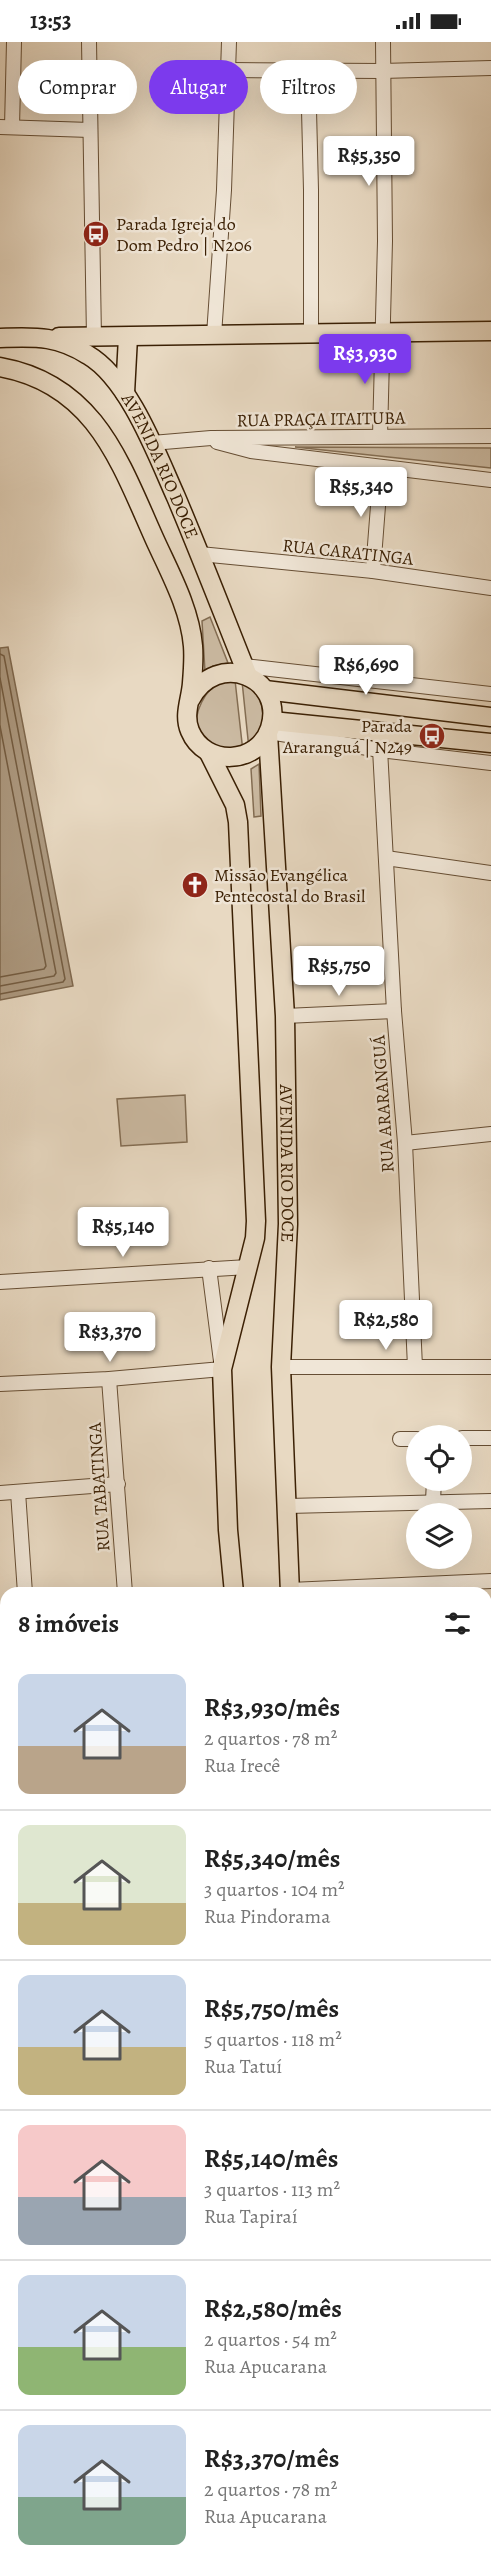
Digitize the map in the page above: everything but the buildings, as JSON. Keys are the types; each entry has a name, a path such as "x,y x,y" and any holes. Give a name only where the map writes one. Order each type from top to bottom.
{"main road":[{"path":"45,337 491,331"},
{"name":"AVENIDA RIO DOCE","path":"0,338 45,337 89,355 125,393 152,443 200,554 246,671 265,690 272,710 269,729 285,1016 288,1224 282,1367 290,1587"},
{"path":"125,393 128,337"},
{"name":"AVENIDA RIO DOCE","path":"0,367 25,372 51,385 77,403 98,425 115,452 189,621 193,646 187,720 189,730 194,739 209,753 235,805 238,822 256,1221 248,1267 222,1369 228,1530 233,1587"},
{"path":"190,700 195,689 214,675 246,671"},
{"path":"265,690 491,717"},
{"path":"209,753 231,758 245,755 258,746 269,729 379,730 491,743"}],"street":[{"path":"14,42 6,127 90,130"},
{"path":"89,42 94,338"},
{"path":"229,42 229,60"},
{"path":"380,436 386,153 383,42"},
{"path":"357,70 491,68"},
{"path":"214,335 227,114"},
{"path":"309,114 311,334"},
{"name":"RUA PRAÇA ITAITUBA","path":"152,443 211,438 491,436"},
{"path":"211,438 220,444 251,451 491,480"},
{"path":"373,571 381,466"},
{"name":"RUA CARATINGA","path":"200,554 373,571 491,588"},
{"path":"246,671 491,694"},
{"path":"269,729 380,750 491,763"},
{"name":"RUA ARARANGUÁ","path":"379,730 394,1011 405,1143 415,1367"},
{"path":"386,858 491,873"},
{"path":"285,1016 394,1011"},
{"path":"405,1143 491,1134"},
{"path":"0,1282 248,1267"},
{"name":"AVENIDA RIO DOCE","path":"209,1268 222,1369"},
{"path":"282,1367 491,1367"},
{"path":"0,1384 109,1379 222,1369"},
{"name":"RUA TABATINGA","path":"109,1379 125,1587"},
{"path":"472,1438 491,1438"},
{"path":"400,1439 406,1439"},
{"path":"0,1493 118,1484"},
{"path":"433,1491 433,1501"},
{"path":"18,1492 25,1587"},
{"path":"288,1506 433,1501 491,1502"},
{"path":"381,1587 491,1581"}],"shaded area":[{"path":"295,447 491,448 491,468"},
{"path":"210,617 228,663 213,666 205,672 202,621"},
{"path":"235,680 243,752 216,751 199,733 197,717 199,709 215,685 223,681"},
{"path":"242,681 251,685 269,714 249,749"},
{"path":"259,764 261,816 254,817 251,769"},
{"path":"185,1095 187,1142 121,1146 117,1099"}],"water":[{"path":"8,647 73,986 0,1000 0,648"}],"place":[{"name":"Parada Igreja do Dom Pedro | N206","path":"96,234"},
{"name":"Parada Araranguá | N249","path":"432,736"},
{"name":"Missão Evangélica Pentecostal do Brasil","path":"195,885"}]}
